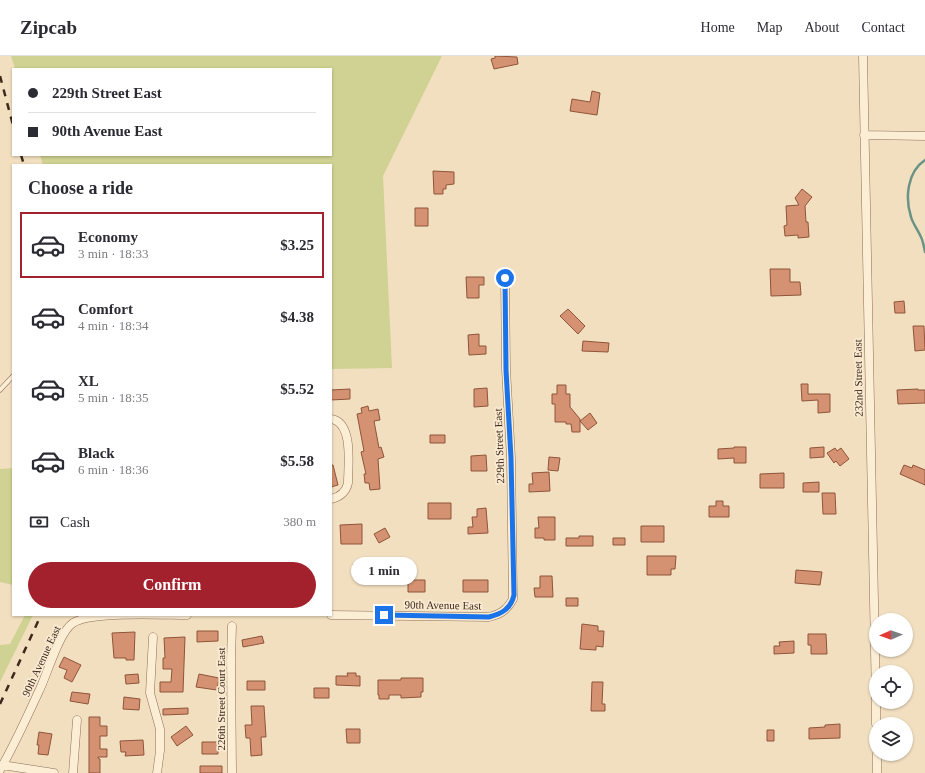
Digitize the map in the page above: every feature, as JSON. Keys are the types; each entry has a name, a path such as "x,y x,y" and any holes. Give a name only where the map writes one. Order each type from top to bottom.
{"street":[{"name":"232nd Street East","path":"863,56 875,665"},
{"path":"864,135 925,136"},
{"name":"229th Street East","path":"505,278 506,370 511,458 514,595 509,606 505,610"},
{"path":"332,419 342,425 345,430 348,443 347,489 336,498 332,499"},
{"name":"90th Avenue East","path":"332,615 489,617 498,615 505,610"},
{"name":"90th Avenue East","path":"1,767 40,689 61,640 73,623 89,617 138,616"},
{"name":"226th Street Court East","path":"232,626 232,773"},
{"path":"153,637 150,693 160,729 160,751 157,773"},
{"path":"72,773 77,720"},
{"path":"877,761 877,773"},
{"path":"1,767 54,773"}],"lane":[{"path":"0,390 12,377"}],"green space":[{"path":"11,56 442,56 383,176 392,368 332,369 332,164 43,164 40,156 332,156 332,68 15,68"},
{"path":"12,468 12,585 0,582 0,469"},
{"path":"24,616 33,616 0,682 0,645 10,644"}],"building":[{"path":"495,56 517,57 518,64 494,69 491,59 495,58"},
{"path":"592,91 600,93 597,115 570,111 572,99 590,102"},
{"path":"433,171 454,172 454,184 446,185 446,189 443,189 443,194 434,194"},
{"path":"802,189 812,197 805,206 809,237 798,238 798,235 785,236 784,226 787,225 786,206 799,205 795,198"},
{"path":"415,208 428,208 428,226 415,226"},
{"path":"770,269 790,269 790,282 800,282 801,295 771,296"},
{"path":"466,277 484,277 484,285 479,285 479,298 467,298"},
{"path":"904,301 905,313 895,313 894,302"},
{"path":"568,309 585,326 578,334 560,316"},
{"path":"913,326 924,326 925,350 915,351"},
{"path":"479,334 479,346 486,346 486,354 469,355 468,335"},
{"path":"583,341 609,343 608,352 582,351"},
{"path":"801,384 808,384 808,394 830,394 830,412 818,413 818,400 802,401"},
{"path":"557,385 566,385 566,394 570,394 570,407 580,419 580,432 572,432 571,424 566,424 566,422 555,422 555,404 552,404 552,394 557,394"},
{"path":"487,388 488,406 474,407 474,389"},
{"path":"350,389 350,399 332,400 332,390"},
{"path":"897,390 925,390 925,403 898,404"},
{"path":"368,406 369,411 378,409 380,420 374,421 379,448 381,447 384,457 378,459 380,489 370,490 369,483 365,483 364,474 366,474 361,452 364,451 357,414 362,413 361,408"},
{"path":"590,413 597,423 588,430 580,421"},
{"path":"430,435 445,435 445,443 430,443"},
{"path":"746,447 746,463 734,463 734,458 718,459 718,449"},
{"path":"824,447 824,457 810,458 810,448"},
{"path":"835,448 837,451 841,448 849,459 840,466 836,461 834,463 827,453"},
{"path":"486,455 487,471 471,471 471,456"},
{"path":"549,457 560,458 558,471 548,470"},
{"path":"332,465 333,465 338,485 332,487"},
{"path":"904,465 912,468 913,465 925,470 925,485 900,474"},
{"path":"549,472 550,491 529,492 529,484 533,484 532,473"},
{"path":"784,473 784,488 760,488 760,474"},
{"path":"819,482 819,492 803,492 803,483"},
{"path":"822,493 835,493 836,514 823,514"},
{"path":"716,501 723,501 723,506 729,506 729,517 709,517 709,506 716,506"},
{"path":"428,503 451,503 451,519 428,519"},
{"path":"486,508 488,533 468,534 468,527 473,527 472,517 477,517 477,509"},
{"path":"538,517 555,517 555,540 535,538 535,528 539,528"},
{"path":"362,524 362,544 341,544 340,525"},
{"path":"641,526 664,526 664,542 641,542"},
{"path":"385,528 390,537 379,543 374,534"},
{"path":"579,536 593,536 593,546 566,546 566,538 579,538"},
{"path":"613,538 625,538 625,545 613,545"},
{"path":"647,556 676,556 675,569 671,569 671,575 647,575"},
{"path":"381,563 381,577 360,577 360,575 353,575 353,564"},
{"path":"796,570 822,572 820,585 795,583"},
{"path":"540,576 552,576 553,597 535,597 534,588 540,588"},
{"path":"408,580 425,580 425,592 408,592"},
{"path":"463,580 488,580 488,592 463,592"},
{"path":"566,598 578,598 578,606 566,606"},
{"path":"582,624 598,626 598,631 604,631 603,647 596,646 596,650 580,649"},
{"path":"197,631 218,631 218,641 197,642"},
{"path":"135,632 134,660 114,658 112,633"},
{"path":"808,634 826,634 827,654 811,654 811,645 808,645"},
{"path":"262,636 264,643 243,647 242,640"},
{"path":"185,637 183,692 160,692 160,682 171,682 172,669 163,669 163,658 165,658 164,638"},
{"path":"794,641 794,653 774,654 774,646 780,646 779,642"},
{"path":"64,657 81,665 72,682 64,678 67,670 59,667"},
{"path":"347,673 356,673 356,676 360,676 360,686 336,685 336,676 348,676"},
{"path":"138,674 139,683 126,684 125,675"},
{"path":"199,674 219,678 217,690 196,687"},
{"path":"401,678 423,678 423,692 421,692 421,697 401,698 401,695 389,695 389,699 379,699 378,680 401,680"},
{"path":"247,681 265,681 265,690 247,690"},
{"path":"592,682 603,682 602,704 605,704 605,711 591,711"},
{"path":"314,688 329,688 329,698 314,698"},
{"path":"72,692 90,694 88,704 70,701"},
{"path":"124,697 140,699 139,710 123,709"},
{"path":"251,706 264,706 266,737 261,737 262,755 251,756 250,738 246,738 245,725 252,725"},
{"path":"188,708 188,714 163,715 163,709"},
{"path":"89,717 100,717 100,726 107,726 107,736 100,736 100,749 107,749 107,757 98,757 100,759 100,773 89,773"},
{"path":"840,724 840,738 809,739 809,728"},
{"path":"186,726 193,735 177,746 171,737"},
{"path":"346,729 360,729 360,743 347,743"},
{"path":"767,730 774,730 774,741 767,741"},
{"path":"39,732 52,734 48,755 38,754 39,745 37,745"},
{"path":"143,740 144,755 125,756 126,752 121,752 120,741"},
{"path":"202,742 218,742 218,754 202,754"},
{"path":"200,766 222,766 222,773 200,773"}],"waterway":[{"path":"925,160 914,171 908,194 911,217 922,239 925,252"}],"railway":[{"path":"0,76 12,121"},
{"path":"21,156 24,164"},
{"path":"0,704 41,616"}],"route":[{"path":"384,615 489,617 503,612 513,599 511,458 506,370 505,278"}]}
